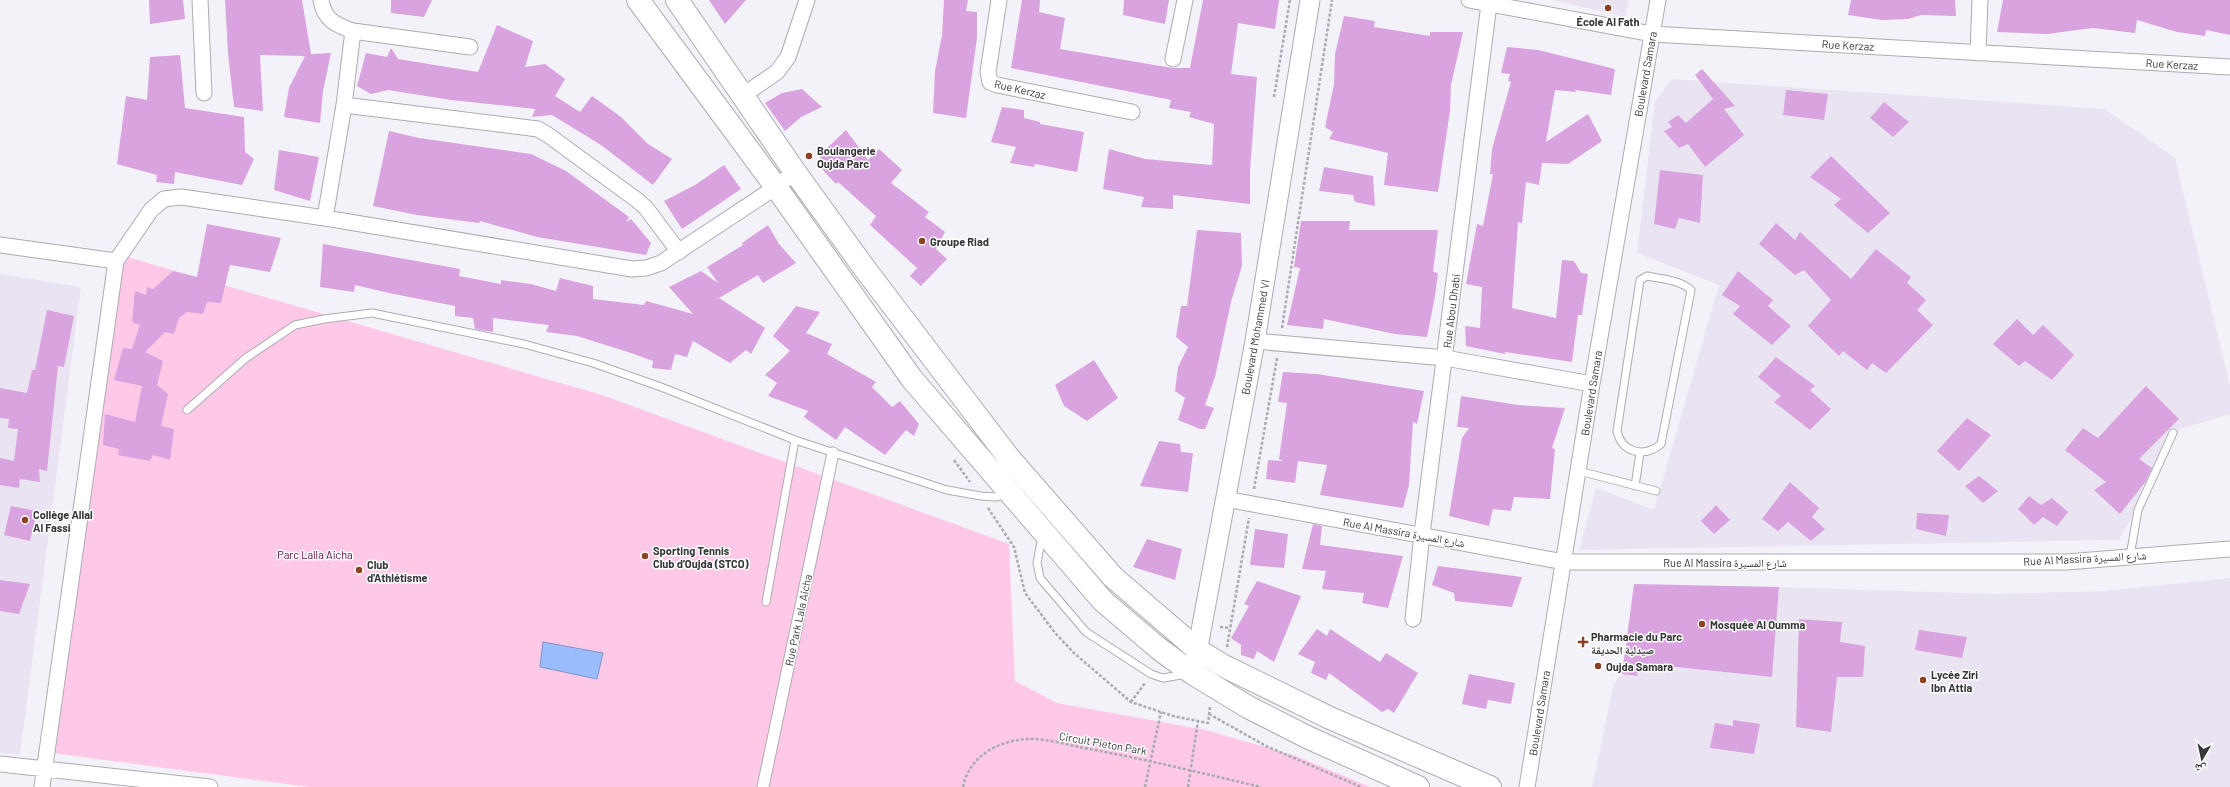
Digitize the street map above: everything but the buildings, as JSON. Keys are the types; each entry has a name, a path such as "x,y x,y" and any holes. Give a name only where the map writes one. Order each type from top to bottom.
{"main road":[{"path":"638,0 776,187 912,379 1103,601 1158,648 1192,673 1248,707 1307,737 1418,787"},
{"path":"677,0 795,172 1009,458 1113,577 1199,650 1222,665 1330,718 1490,787"},
{"path":"912,379 936,361"},
{"path":"991,471 1009,458"}],"street":[{"path":"200,0 204,93"},
{"path":"321,0 326,16 335,24 353,31 470,48"},
{"path":"742,96 777,72 788,57 807,0"},
{"name":"Rue Kerzaz","path":"1000,0 988,72 990,82 997,85 1132,112"},
{"path":"1174,59 1184,0"},
{"name":"Boulevard Mohammed VI","path":"1192,673 1199,650 1255,341 1310,0"},
{"name":"Rue Kerzaz","path":"1469,0 1652,34 2230,67"},
{"name":"Boulevard Samara","path":"1526,787 1579,471 1592,384 1658,0"},
{"path":"1978,53 1980,0"},
{"name":"Rue Abou Dhabi","path":"1413,619 1422,534 1489,4"},
{"path":"325,218 344,105 353,31"},
{"path":"344,105 538,130 548,135 637,200 679,252"},
{"path":"42,787 116,261 140,223 151,210 164,199 181,198 325,218 632,269 646,268 661,263 776,187 795,172"},
{"path":"0,245 116,261"},
{"path":"1255,341 1445,358 1592,384"},
{"name":"Rue Park Lala Aicha","path":"763,787 833,453"},
{"name":"Rue Al Massira شارع المسيرة","path":"1226,500 1422,534 1564,562 2066,562 2230,549"},
{"path":"0,764 210,787"}],"lane":[{"path":"1647,276 1686,285 1691,290 1661,444 1653,450 1640,453 1626,446 1620,440 1618,431 1640,280 1647,276"},
{"path":"187,410 246,358 295,325 324,319 372,313 524,344 593,364 661,387 795,440 965,494 995,497 1010,493"},
{"path":"2130,556 2138,510 2173,433"},
{"path":"766,602 795,440"},
{"path":"1635,486 1640,453"},
{"path":"1579,471 1656,491"},
{"path":"1043,532 1037,563 1040,578 1086,632 1151,674 1163,678 1192,673"}],"path":[{"path":"1274,102 1290,0"},
{"path":"1131,702 1151,674"},
{"path":"1145,787 1161,712"},
{"path":"1209,714 1272,749 1361,787"},
{"path":"1188,787 1192,770 1198,721"},
{"name":"Circuit Pieton Park","path":"963,787 965,774 983,754 1000,744 1020,739 1033,739 1150,760 1261,787"}],"shaded area":[{"name":"École Al Fath","path":"1553,0 1629,0 1625,17"},
{"path":"1672,79 2105,109 2175,158 2230,386 2230,414 2180,429 2119,540 1579,550 1596,488 1654,510 1719,285 1637,253 1655,101"},
{"name":"Collège Allal Al Fassi","path":"0,274 81,287 20,755 0,753"},
{"name":"Lycée Ziri Ibn Attia","path":"2230,578 2230,787 1592,787 1614,683 1622,674 1636,676 1638,663 1772,677 1779,587 1993,594 2105,591"}],"green space":[{"name":"Parc Lalla Aicha","path":"124,256 602,395 1009,544 1015,681 1057,703 1206,730 1296,756 1370,787 309,787 52,753"}],"water":[{"path":"543,642 603,653 597,679 540,667"}],"place":[{"name":"École Al Fath","path":"1608,8"},
{"name":"Boulangerie Oujda Parc","path":"809,156"},
{"name":"Groupe Riad","path":"922,241"},
{"name":"Collège Allal Al Fassi","path":"25,520"},
{"name":"Sporting Tennis Club d'Oujda (STCO)","path":"645,556"},
{"name":"Club d'Athlétisme","path":"359,570"},
{"name":"Mosquée Al Oumma","path":"1702,624"},
{"name":"Pharmacie du Parc صيدلية الحديقة","path":"1583,642"},
{"name":"Oujda Samara","path":"1598,666"},
{"name":"Lycée Ziri Ibn Attia","path":"1923,680"}]}
